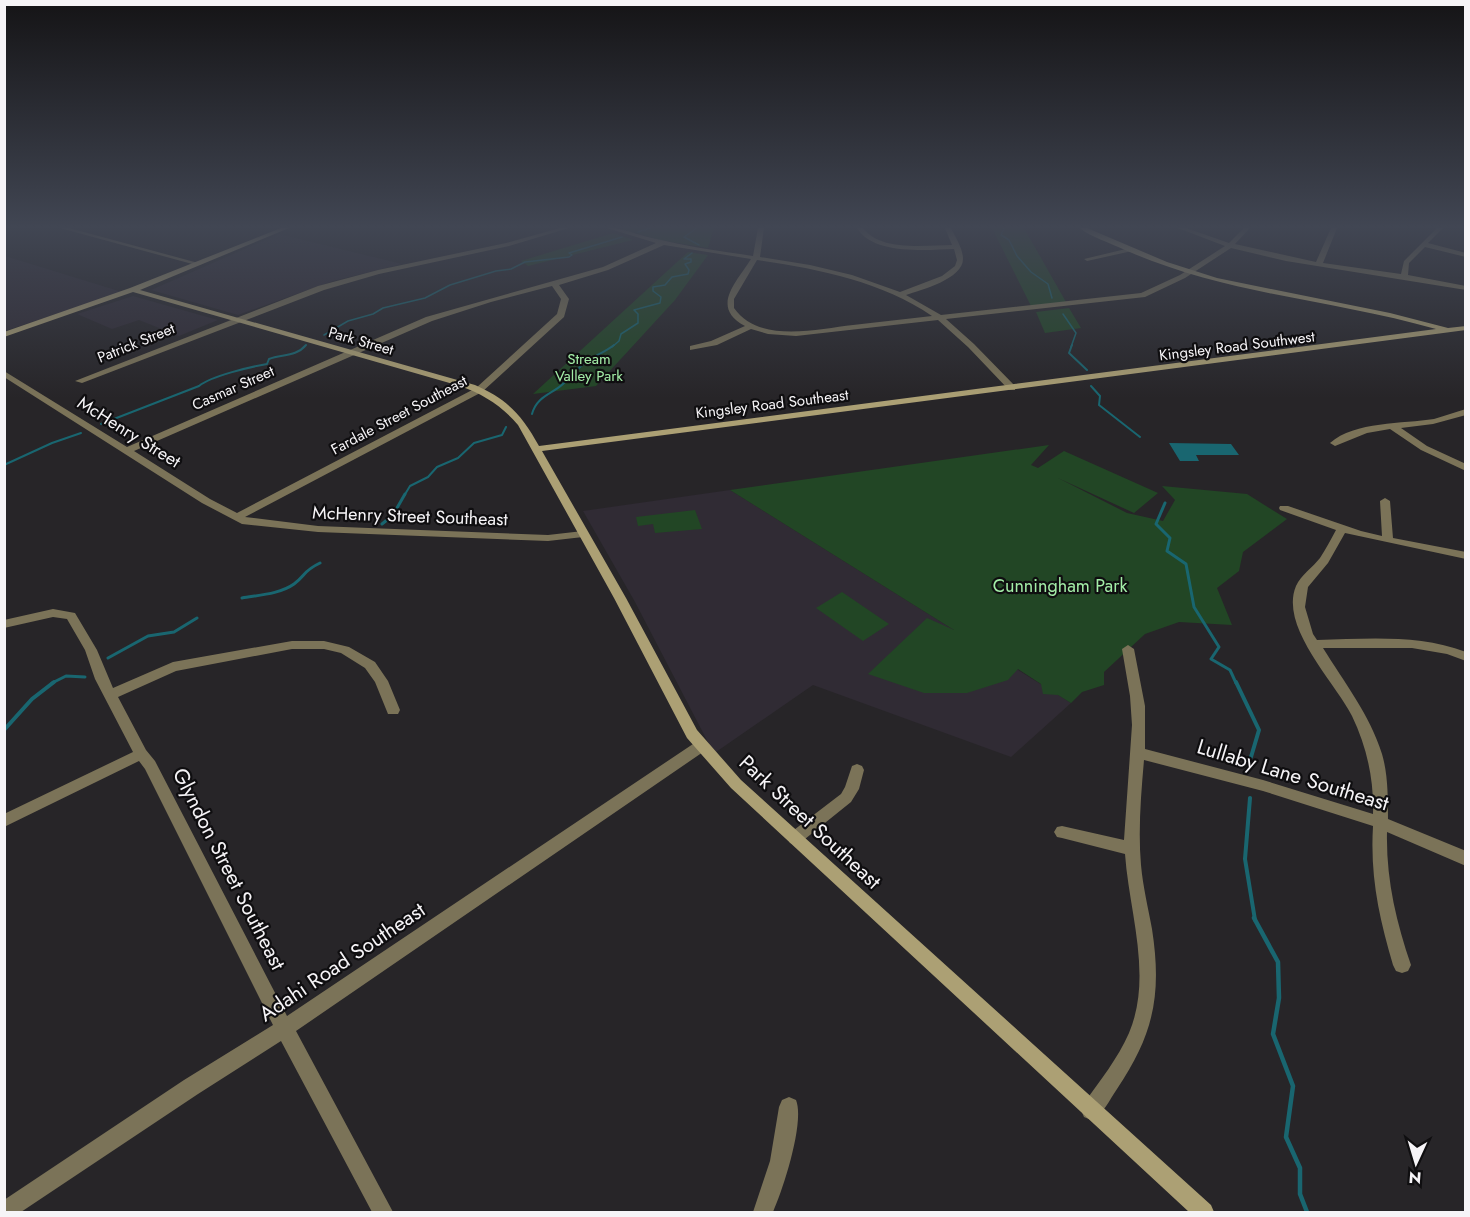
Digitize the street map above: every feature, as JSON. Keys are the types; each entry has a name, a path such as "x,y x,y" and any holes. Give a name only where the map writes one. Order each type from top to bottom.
{"main road":[{"path":"4,335 146,285"},
{"path":"1236,285 1381,311 1466,336"},
{"path":"133,290 236,319"},
{"name":"Park Street","path":"236,319 479,390"},
{"name":"Kingsley Road Southwest","path":"1012,388 1466,328"},
{"name":"Kingsley Road Southeast","path":"536,449 1012,388"},
{"name":"Park Street Southeast","path":"479,390 505,406 518,418 620,598 677,707 701,746 736,784 1204,1212"}],"street":[{"name":"Patrick Street","path":"79,381 236,319 334,285"},
{"name":"Casmar Street","path":"128,450 444,313 555,285"},
{"name":"Fardale Street Southeast","path":"236,518 479,390 561,315 565,299 555,285"},
{"path":"740,285 729,303 735,317 751,326 773,332 807,334 1131,297 1167,285"},
{"path":"870,285 899,295 941,319 963,336 1012,388"},
{"path":"899,295 924,285"},
{"path":"1448,285 1466,288"},
{"path":"693,348 714,343 751,326"},
{"name":"McHenry Street","path":"4,373 236,518"},
{"path":"1335,443 1364,432 1437,422 1466,412"},
{"path":"1394,428 1424,448 1466,468"},
{"path":"1385,501 1388,540"},
{"path":"1284,507 1342,529 1466,556"},
{"name":"McHenry Street Southeast","path":"236,518 254,524 318,529 548,538 583,534"},
{"path":"1342,529 1324,560 1302,586 1299,596 1302,621 1313,644 1358,714 1368,734 1380,778 1382,889 1401,965"},
{"name":"Glyndon Street Southeast","path":"4,624 46,614 66,613 75,620 91,650 110,695 141,754 150,765 319,1096 382,1212"},
{"path":"110,695 173,667 264,649 307,644 345,650 370,665 381,681 393,710"},
{"path":"1313,644 1428,645 1466,657"},
{"path":"1091,1110 1127,1056 1138,1034 1148,983 1147,955 1132,849 1138,753 1137,696 1128,649"},
{"name":"Adahi Road Southeast","path":"4,1212 191,1087 285,1028 701,746"},
{"name":"Lullaby Lane Southeast","path":"1138,753 1292,792 1379,821 1466,859"},
{"path":"4,821 141,754"},
{"path":"795,838 846,798 852,789 857,770"},
{"path":"1062,832 1132,849"},
{"path":"762,1212 774,1188 784,1148 789,1107"}],"shaded area":[{"path":"5,285 99,285 122,292 5,331"},
{"path":"163,285 322,285 238,315 151,290"},
{"path":"133,296 218,320 179,336 139,320 112,329 77,314"},
{"path":"730,490 1071,703 1011,757 813,685 716,752 711,748 635,602 583,511"}],"green space":[{"name":"Stream Valley Park","path":"652,285 686,285 596,386 533,394"},
{"path":"1020,285 1056,285 1066,302 1031,306"},
{"path":"1069,308 1081,328 1045,333 1036,312"},
{"name":"Cunningham Park","path":"1049,445 1031,465 1038,468 1064,451 1158,493 1134,513 1058,478 1127,513 1163,521 1175,500 1162,486 1247,494 1287,519 1243,552 1239,571 1217,588 1232,625 1179,622 1145,634 1104,672 1104,685 1082,692 1071,703 1058,695 1043,694 1041,684 1018,669 1008,680 967,693 924,693 868,674 927,618 954,630 730,490"},
{"path":"695,510 702,529 655,533 653,524 638,526 636,517"},
{"path":"842,592 889,624 863,641 816,608"}],"water":[{"path":"1169,443 1231,444 1239,455 1196,455 1199,461 1180,461"}],"waterway":[{"path":"324,335 348,321 373,314 383,308 425,298 451,285"},
{"path":"612,347 619,341 621,334 638,323 638,314 634,310 660,303 661,297 653,291 653,287 665,285"},
{"path":"1048,285 1052,298"},
{"path":"1063,314 1076,333 1071,347"},
{"path":"101,424 199,386 221,375 267,364 269,359 293,353 306,345"},
{"path":"532,414 542,399 561,386 585,362 614,345"},
{"path":"1072,345 1069,353 1087,370"},
{"path":"1091,386 1100,396 1099,405 1140,437"},
{"path":"404,496 410,486 428,477 437,467 458,458 474,443 502,435 506,427"},
{"path":"4,465 52,443 81,433"},
{"path":"382,524 393,515 405,494"},
{"path":"1165,503 1156,524 1170,538 1167,551 1186,564 1194,607 1219,647 1211,659 1230,670 1236,683"},
{"path":"242,598 282,590 298,581 310,568 320,563"},
{"path":"108,658 148,636 174,632 197,618"},
{"path":"54,682 66,676 85,677"},
{"path":"4,730 32,699 54,682"},
{"path":"1236,682 1259,730 1251,757"},
{"path":"1250,798 1245,859 1255,920"},
{"path":"1255,920 1278,962 1279,998 1273,1034 1293,1086 1286,1137 1300,1168 1300,1194 1307,1212"}]}
